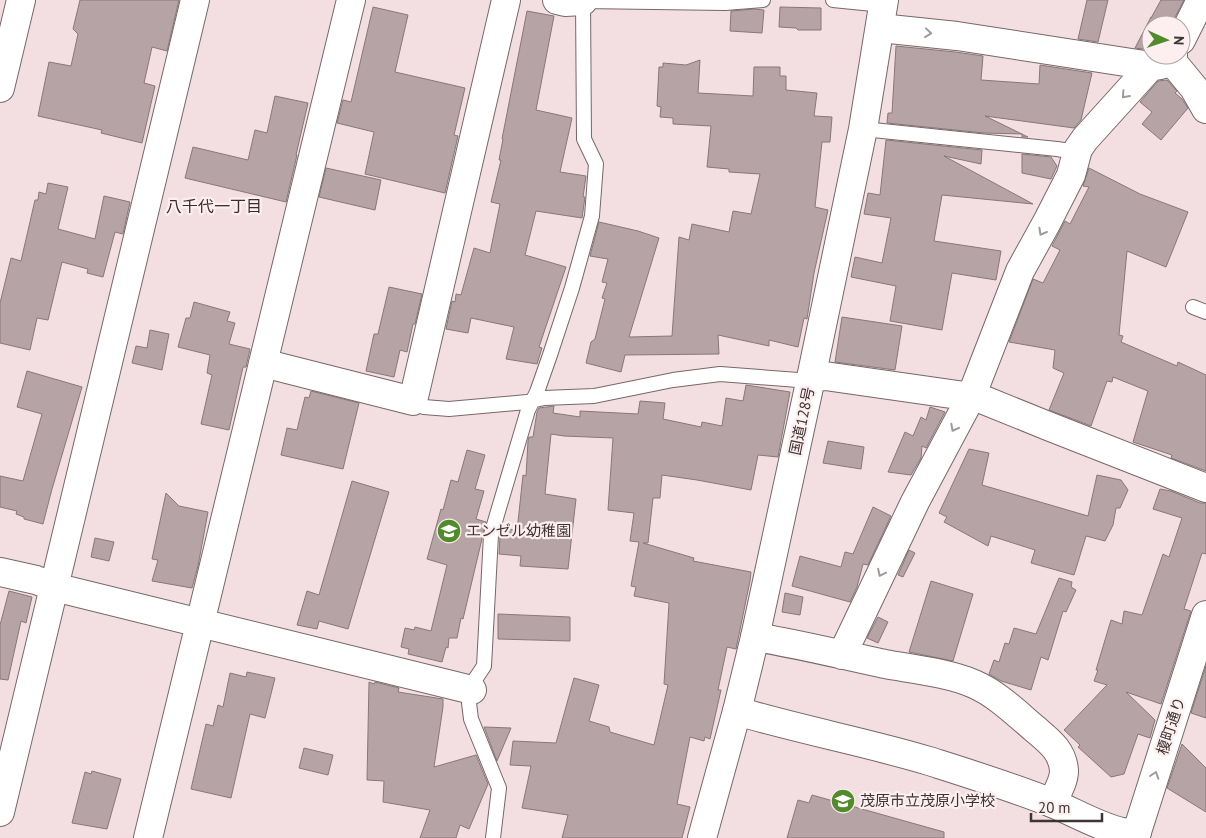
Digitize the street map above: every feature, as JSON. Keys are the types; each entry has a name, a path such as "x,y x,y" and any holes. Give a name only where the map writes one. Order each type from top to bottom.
{"main road":[{"path":"0,88 21,0"},
{"path":"0,812 195,0"},
{"path":"148,838 350,0"},
{"path":"263,363 413,401 506,0"},
{"path":"1191,17 1201,0"},
{"path":"882,11 957,36 1141,52"},
{"name":"国道128号","path":"702,838 755,637 863,129 882,11"},
{"path":"842,655 915,502 971,397 1020,271 1071,174 1081,144 1159,65"},
{"path":"1177,65 1194,88 1206,109"},
{"path":"811,378 825,376 979,398 1206,488"},
{"path":"0,572 472,690"},
{"name":"榎町通り","path":"1143,836 1206,614"},
{"path":"755,637 788,642 947,676 974,684 997,697 1048,740 1060,754 1064,772 1052,803"},
{"path":"737,711 776,723 852,740 929,761 1052,803 1112,829 1143,836"}],"lane":[{"path":"493,838 499,788 470,719 469,703 476,678 484,666 491,534 528,410 537,392 572,288 592,216 596,164 584,139 574,0 726,3 763,0"},
{"path":"833,0 882,11"},
{"path":"863,129 1057,149 1077,154"},
{"path":"413,401 424,407 449,409 544,398 594,396 673,380 720,374 798,380 811,378"}],"building":[{"path":"80,0 179,0 167,51 152,47 144,83 155,86 142,143 101,133 102,130 38,116 49,62 71,66 78,34 73,29"},
{"path":"1087,0 1108,0 1098,42 1078,39"},
{"path":"1161,0 1184,0 1176,15 1153,15"},
{"path":"373,7 408,15 395,72 465,88 454,135 458,136 445,193 365,174 374,132 337,123 343,100 351,102"},
{"path":"780,7 821,8 821,30 798,30 796,28 779,27"},
{"path":"764,10 762,33 730,31 731,11"},
{"path":"527,11 554,16 536,110 572,118 560,172 586,176 582,218 536,211 525,255 566,267 539,347 542,348 537,364 506,359 514,327 471,318 468,333 446,329 452,301 455,302 456,294 461,295 474,248 490,253 500,204 491,202 501,160 499,160 502,139"},
{"path":"1141,36 1141,49 1135,48"},
{"path":"896,46 983,56 981,80 1039,84 1040,65 1092,73 1081,120 1074,128 985,116 1022,134 984,133 887,123 888,113 892,113"},
{"path":"700,60 698,93 753,96 754,67 780,67 780,76 786,76 786,90 817,93 814,116 832,117 830,142 822,142 815,207 828,210 814,273 807,319 804,318 798,347 769,340 769,346 718,335 719,354 625,355 621,372 586,363 591,342 595,339 605,299 602,298 607,283 602,282 608,259 590,256 599,222 659,238 629,337 672,336 679,237 689,240 692,224 729,232 733,211 751,214 760,174 729,172 729,169 707,167 711,126 673,124 673,118 660,117 661,107 657,106 659,67 663,67 663,63 686,65"},
{"path":"1167,80 1188,108 1161,140 1142,124 1152,112 1140,102 1158,81"},
{"path":"275,96 308,103 286,202 185,178 193,147 248,160 255,130 267,133"},
{"path":"886,140 982,150 981,164 944,156 1033,204 942,195 934,241 1001,251 996,280 952,273 942,330 890,321 896,286 851,277 855,257 882,263 891,218 864,214 868,193 880,195"},
{"path":"1022,154 1051,157 1057,166 1051,179 1022,173"},
{"path":"326,168 381,180 375,210 319,197"},
{"path":"1089,168 1140,194 1188,212 1166,267 1127,251 1119,335 1123,336 1121,342 1177,366 1178,362 1206,375 1206,471 1171,458 1172,455 1133,442 1148,391 1113,377 1112,382 1107,381 1091,426 1049,410 1064,373 1053,368 1055,350 1009,342 1033,279 1043,283 1060,250 1052,246 1065,221 1070,224 1089,187 1083,186"},
{"path":"48,183 68,187 58,229 95,239 104,196 130,202 123,234 115,232 103,277 87,273 88,269 62,262 48,320 37,318 30,350 0,343 0,303 11,258 21,261 35,200 38,200 39,192 46,194"},
{"path":"389,287 422,294 407,352 400,350 394,377 366,371 374,334 378,334"},
{"path":"194,302 230,312 227,321 235,323 229,344 250,349 246,367 243,367 229,430 201,424 212,375 207,373 210,355 178,347 186,318 190,318"},
{"path":"842,317 902,326 895,370 835,362"},
{"path":"150,330 169,334 162,370 132,363 136,346 147,348"},
{"path":"27,371 82,387 43,524 24,519 24,517 16,514 17,511 0,507 0,476 23,481 42,414 17,407"},
{"path":"746,385 790,392 778,457 758,455 751,490 662,475 660,498 653,498 648,543 643,543 694,558 693,561 751,572 736,649 727,647 718,690 721,690 710,739 705,737 704,741 690,737 677,804 690,807 682,838 562,838 568,815 522,808 531,766 510,765 513,741 556,743 574,678 599,685 589,721 609,727 610,732 654,745 668,685 664,684 669,603 634,596 636,587 631,586 639,542 630,541 634,513 608,510 613,438 551,434 545,494 576,499 568,569 520,566 521,556 499,554 500,536 503,527 517,531 523,475 526,476 528,441 529,437 533,437 537,412 539,408 554,406 553,413 580,417 580,411 638,414 640,401 665,403 663,419 701,427 702,422 722,426 726,398 743,401"},
{"path":"311,391 359,403 343,469 281,455 287,428 297,430 305,397 309,398"},
{"path":"930,407 945,412 926,448 922,446 921,458 911,475 888,472 905,432 913,436 921,417 926,420"},
{"path":"828,441 864,447 861,469 823,463"},
{"path":"969,449 989,453 982,485 1088,516 1097,475 1121,480 1128,490 1120,508 1116,508 1113,525 1105,541 1086,536 1074,575 1031,563 1035,550 991,536 988,546 944,522 947,517 939,513"},
{"path":"467,450 485,455 475,489 484,491 476,519 486,522 463,619 461,618 457,638 449,638 448,648 446,647 442,662 408,654 409,649 401,647 405,628 414,630 415,627 431,631 447,565 427,559 451,480 458,482"},
{"path":"352,481 389,492 348,629 319,621 317,629 297,625 307,591 319,595"},
{"path":"1160,489 1171,491 1200,503 1206,503 1206,554 1202,553 1184,609 1191,611 1161,704 1126,692 1155,720 1150,738 1138,734 1124,774 1111,777 1078,747 1080,745 1064,730 1107,685 1094,681 1111,620 1122,624 1124,611 1142,615 1163,554 1169,557 1182,518 1153,509"},
{"path":"166,493 179,506 208,512 192,588 152,581 158,560 152,559"},
{"path":"873,507 891,516 868,565 863,564 857,587 850,602 792,586 800,556 841,567 845,552 853,554"},
{"path":"95,538 114,542 109,561 91,557"},
{"path":"909,550 915,553 903,577 898,575"},
{"path":"1059,578 1072,582 1071,587 1076,590 1066,612 1063,611 1048,660 1041,657 1031,690 1001,681 989,674 994,660 999,662 1005,643 1009,644 1014,628 1036,634"},
{"path":"931,581 973,594 953,661 909,652"},
{"path":"9,591 32,597 26,623 21,621 8,680 0,679 0,625"},
{"path":"785,593 803,597 800,615 782,612"},
{"path":"498,614 570,617 570,641 498,639"},
{"path":"878,617 888,622 878,643 867,638"},
{"path":"1206,666 1206,718 1191,713"},
{"path":"247,672 275,678 265,718 250,714 231,798 191,789 206,724 213,726 218,705 223,707 230,673 246,677"},
{"path":"369,682 399,688 398,692 443,699 434,767 476,755 488,784 469,829 460,825 456,838 420,838 430,810 383,802 384,781 367,780"},
{"path":"484,727 511,728 497,761"},
{"path":"1182,744 1206,768 1206,812 1167,788"},
{"path":"304,748 333,755 328,775 299,768"},
{"path":"92,771 121,779 107,829 72,823 85,772 91,774"},
{"path":"812,795 944,832 944,838 787,838 798,800 809,803"}],"place":[{"name":"エンゼル幼稚園","path":"449,531"},
{"name":"茂原市立茂原小学校","path":"843,801"}],"district":[{"name":"八千代一丁目","path":"214,206"}]}
